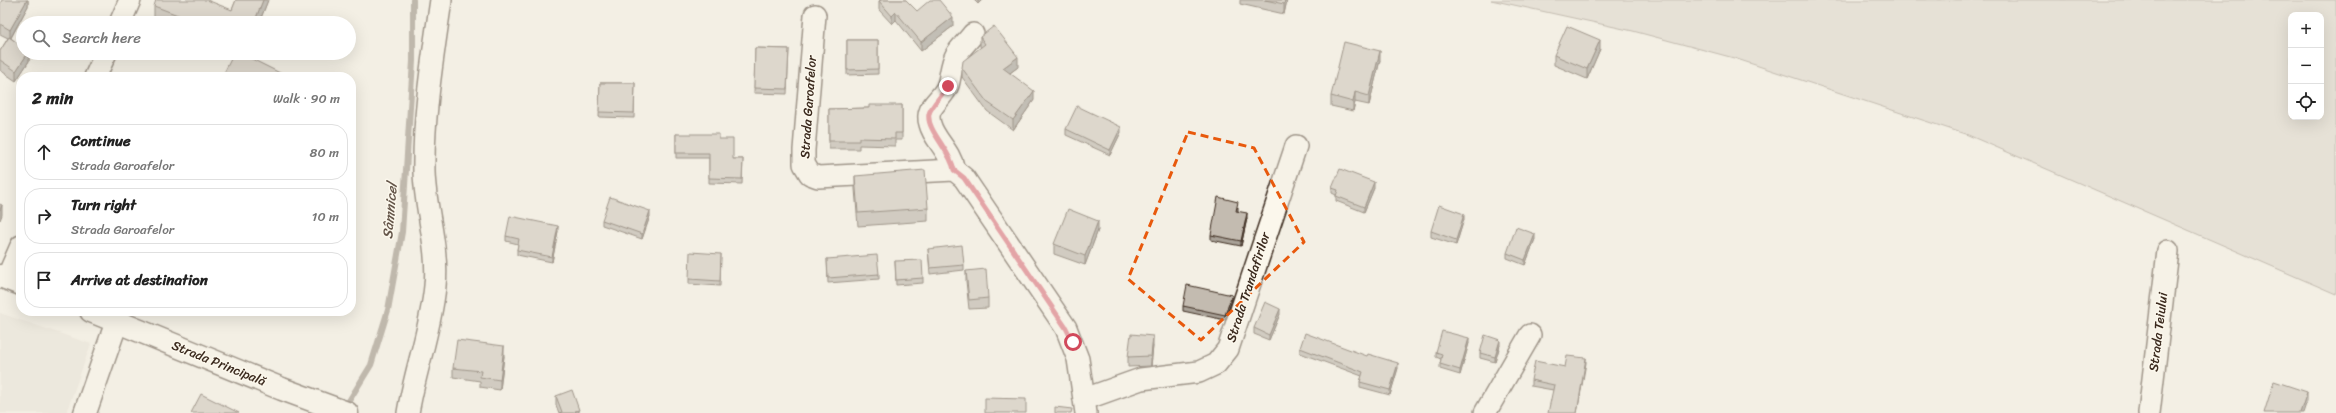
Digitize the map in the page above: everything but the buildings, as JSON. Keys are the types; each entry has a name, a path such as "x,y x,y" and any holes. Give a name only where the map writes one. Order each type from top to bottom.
{"main road":[{"name":"Strada Principală","path":"104,316 282,389 347,413"},
{"path":"85,413 116,321"}],"street":[{"path":"123,16 130,0"},
{"path":"408,413 431,313 435,286 436,265 425,200 424,169 426,125 441,0"},
{"name":"Strada Garoafelor","path":"815,15 804,150 804,164 810,174 818,177 954,170"},
{"path":"974,34 956,55 948,86 941,98 932,106 928,114 930,125 952,160 954,170 964,178 1066,328 1078,359 1085,406"},
{"path":"97,72 103,60"},
{"name":"Strada Trandafirilor","path":"1085,406 1141,379 1199,372 1216,364 1228,349 1296,146"},
{"name":"Strada Teiului","path":"2149,413 2168,251"},
{"path":"9,279 16,260"},
{"path":"1485,413 1530,335"}],"highlighted area":[{"path":"1188,132 1254,148 1304,242 1201,340 1128,279"}],"shaded area":[{"path":"1491,0 2336,0 2336,294 1968,135 1734,58 1633,31"},
{"path":"0,313 91,344 66,413 0,413"}],"waterway":[{"name":"Sâmnicel","path":"344,409 371,365 388,310 402,232 413,61 413,0"}],"route":[{"path":"948,86 941,98 932,106 928,114 930,125 952,160 954,170 964,178 1066,328 1073,342"}]}
